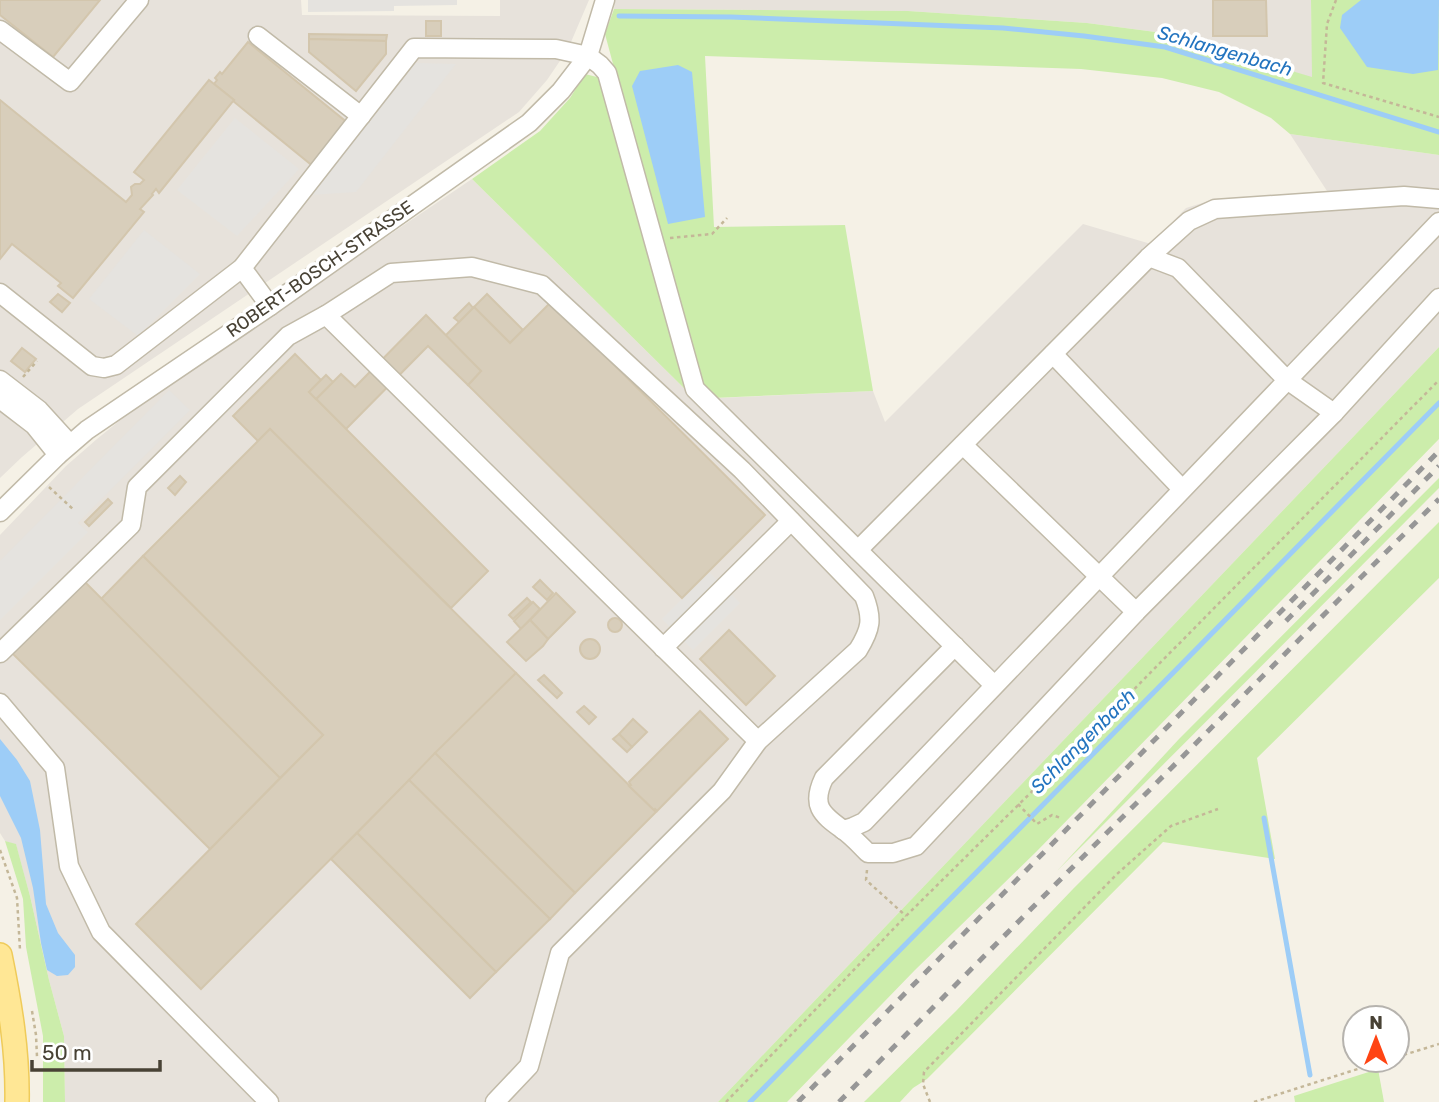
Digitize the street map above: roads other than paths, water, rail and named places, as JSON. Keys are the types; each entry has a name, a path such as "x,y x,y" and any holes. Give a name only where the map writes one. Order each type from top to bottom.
{"main road":[{"path":"0,955 18,1065 17,1102"}],"street":[{"path":"0,30 70,82 139,0"},
{"name":"ROBERT-BOSCH-STRASSE","path":"0,512 36,475 87,430 270,306 529,123 561,91 588,56 605,0"},
{"path":"258,36 361,116"},
{"path":"0,293 92,366 104,368 116,365 242,268 414,48 556,49 588,56 607,73 695,389 995,685"},
{"path":"858,550 1149,257 1189,221 1215,209 1404,196 1439,199"},
{"path":"843,830 864,822 1439,222"},
{"path":"1149,257 1178,268 1287,380 1334,413"},
{"path":"0,653 131,525 137,487 288,337 391,274 472,267 541,285 742,470 864,596 871,621 858,650 758,741 722,791 560,953 528,1066 495,1102"},
{"path":"242,268 270,306"},
{"path":"955,646 824,778 818,791 821,811 868,853 893,853 915,846 1136,612 1334,413 1439,298"},
{"path":"326,316 758,741"},
{"path":"1053,354 1182,489"},
{"path":"4,389 39,410 64,449"},
{"path":"963,445 1136,612"},
{"path":"663,648 791,521"},
{"path":"864,596 883,575"},
{"path":"0,703 55,768 69,866 101,932 269,1102"}],"water":[{"path":"1361,0 1439,0 1438,70 1413,74 1367,67 1340,28 1342,15"},
{"path":"678,65 692,72 705,217 668,224 632,86 640,71"},
{"path":"0,739 30,781 40,830 46,904 58,933 75,955 75,967 68,975 57,976 47,970 33,888 21,838 0,796"}],"waterway":[{"name":"Schlangenbach","path":"619,16 731,17 1003,28 1165,47 1439,132"},
{"name":"Schlangenbach","path":"750,1102 1439,403"},
{"path":"1264,818 1310,1075"}],"railway":[{"path":"798,1102 1439,451"},
{"path":"1286,621 1439,466"},
{"path":"839,1102 1439,499"}]}
